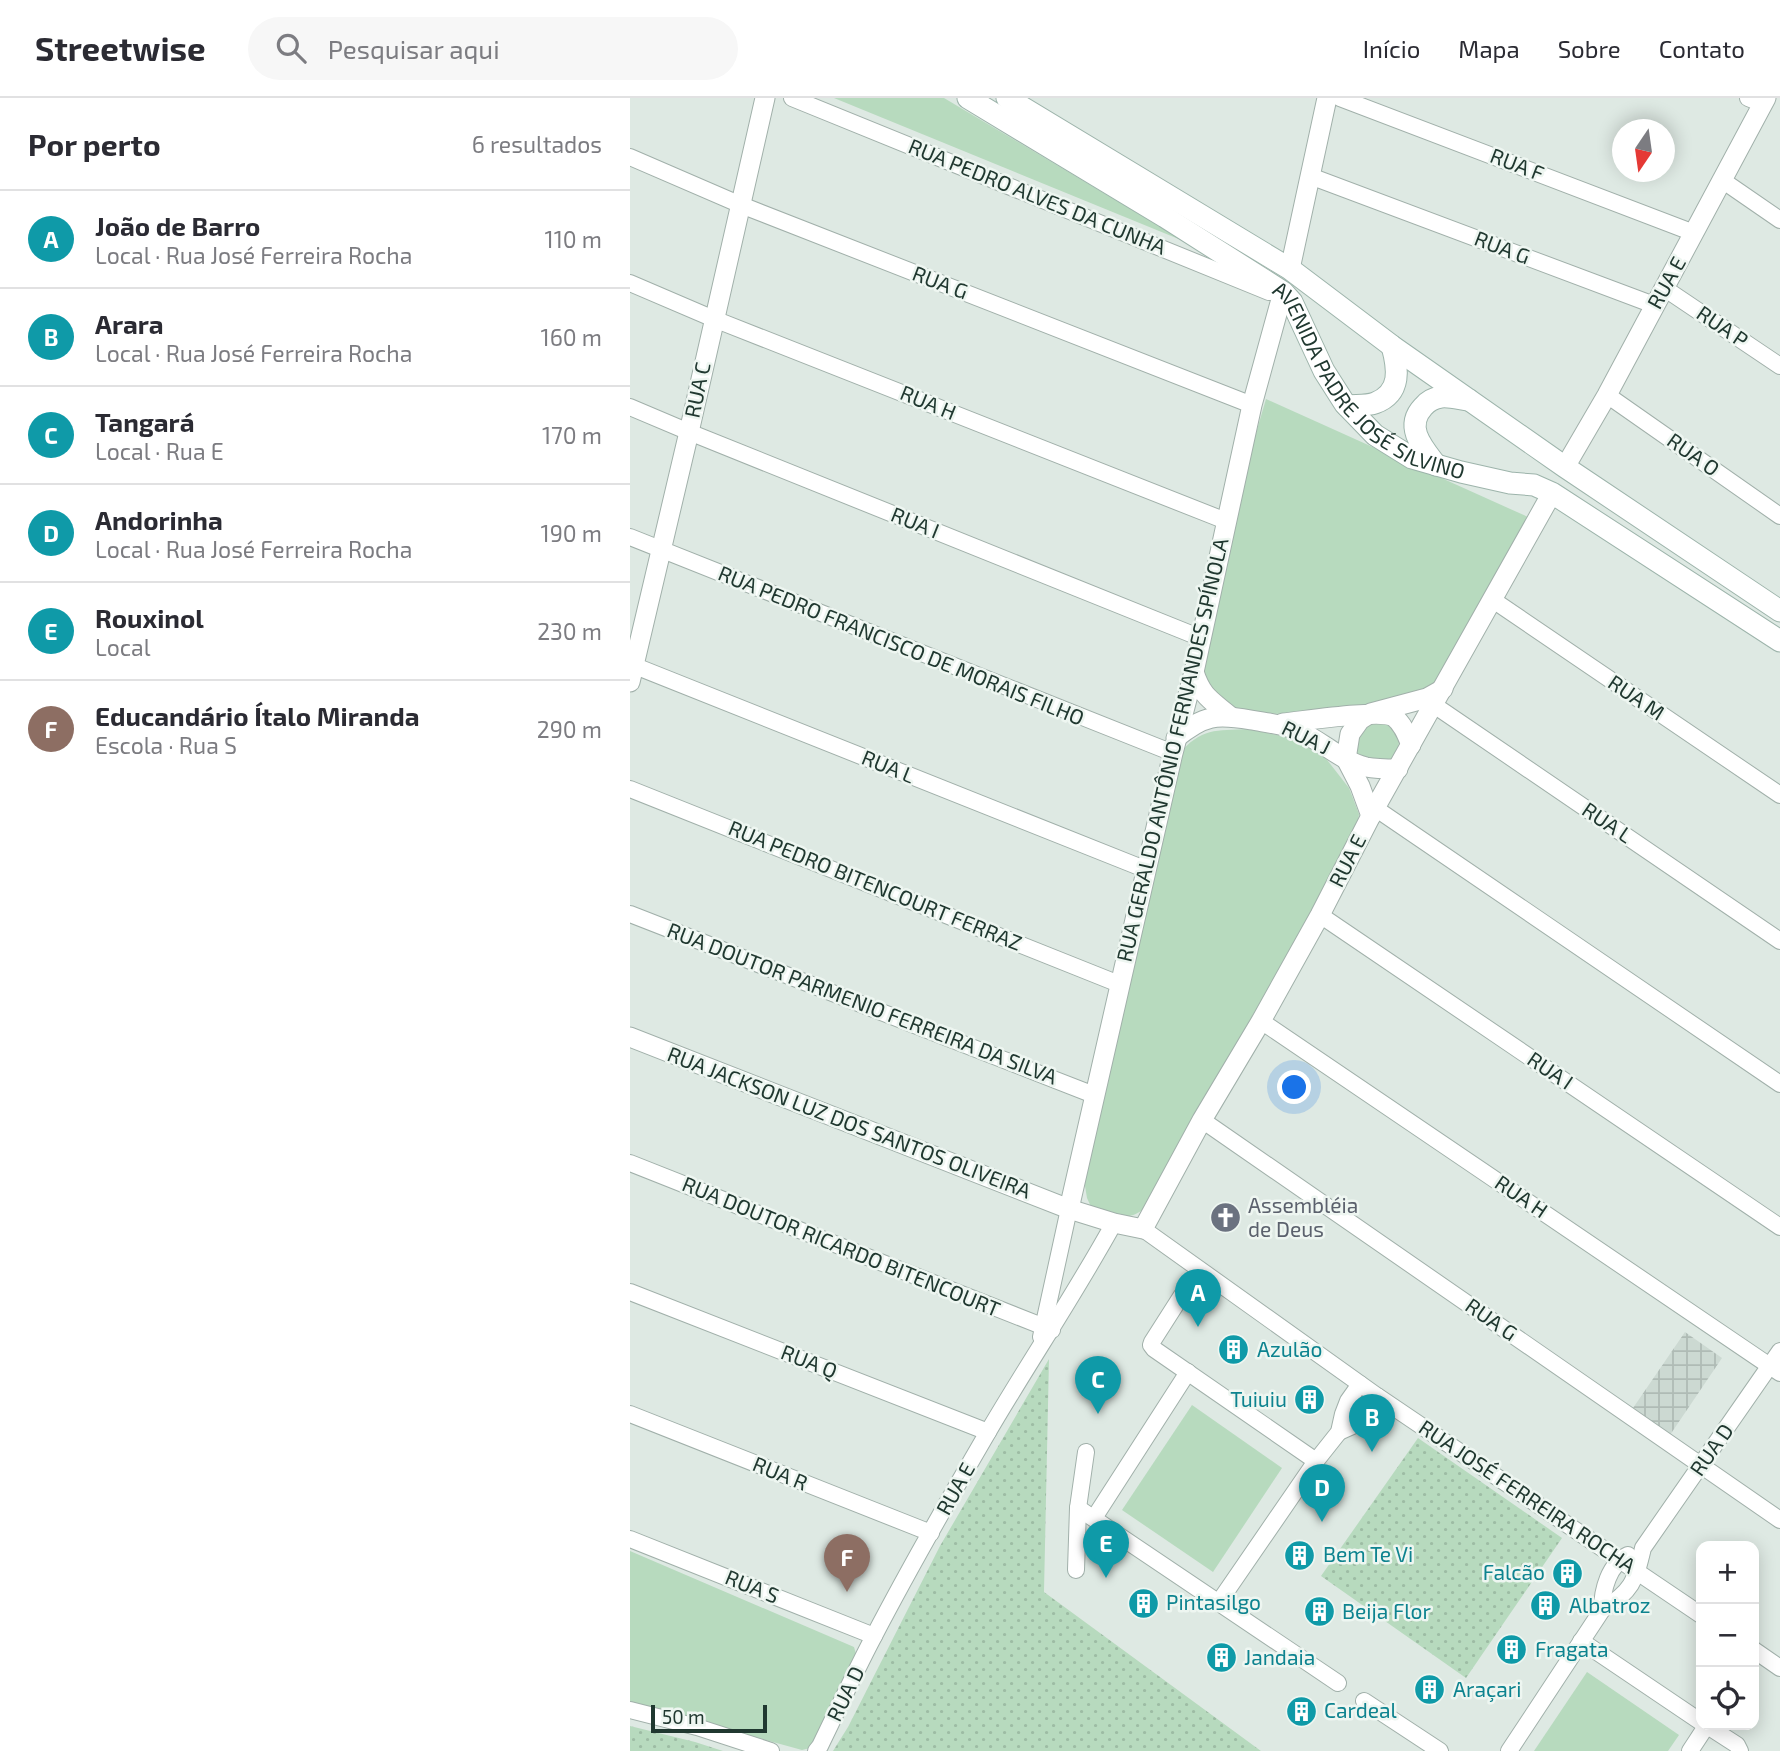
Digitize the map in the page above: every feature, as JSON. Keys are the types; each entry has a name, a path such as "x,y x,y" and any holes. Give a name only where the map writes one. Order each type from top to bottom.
{"main road":[{"name":"AVENIDA PADRE JOSÉ SILVINO","path":"968,98 1166,217 1292,302 1324,371 1347,406 1375,435 1412,458 1485,477 1534,485 1552,493 1780,640"},
{"name":"AVENIDA PADRE JOSÉ SILVINO","path":"1007,98 1290,269 1392,346 1565,467 1780,611"},
{"path":"1347,406 1374,404 1388,396 1395,384 1397,366 1392,346"},
{"path":"1436,465 1420,445 1415,431 1419,411 1428,401 1441,397 1471,400"}],"street":[{"name":"RUA C","path":"631,671 765,98"},
{"name":"RUA PEDRO ALVES DA CUNHA","path":"792,98 1282,294"},
{"path":"1290,269 1327,98"},
{"name":"RUA F","path":"1340,98 1694,233"},
{"name":"RUA E","path":"1565,467 1694,233 1759,100"},
{"name":"RUA G","path":"630,157 741,205 1252,405"},
{"name":"RUA G","path":"1311,176 1659,297"},
{"path":"1722,180 1780,220"},
{"name":"RUA H","path":"630,283 713,319 1226,521"},
{"name":"RUA GERALDO ANTÔNIO FERNANDES SPÍNOLA","path":"1069,1209 1174,746 1194,672 1252,405 1282,294"},
{"name":"RUA P","path":"1659,297 1780,366"},
{"name":"RUA O","path":"1606,395 1780,516"},
{"name":"RUA I","path":"630,407 1201,638"},
{"name":"RUA E","path":"1143,1229 1202,1120 1320,915 1373,812 1552,493"},
{"name":"RUA PEDRO FRANCISCO DE MORAIS FILHO","path":"630,537 1174,746"},
{"name":"RUA M","path":"1493,600 1780,795"},
{"name":"RUA L","path":"631,671 1147,870"},
{"path":"1194,672 1199,688 1230,716"},
{"path":"1279,723 1371,713 1439,696"},
{"name":"RUA L","path":"1439,696 1780,941"},
{"path":"1411,745 1405,730 1394,717 1387,715 1371,713 1360,720 1349,734 1346,759 1373,812 1780,1084"},
{"name":"RUA J","path":"1174,746 1191,726 1205,719 1230,716 1279,723 1311,737 1346,759 1367,767 1398,769"},
{"name":"RUA PEDRO BITENCOURT FERRAZ","path":"630,789 1119,984"},
{"name":"RUA DOUTOR PARMENIO FERREIRA DA SILVA","path":"630,914 1094,1095"},
{"name":"RUA I","path":"1320,915 1780,1227"},
{"name":"RUA H","path":"1261,1021 1775,1369"},
{"name":"RUA JACKSON LUZ DOS SANTOS OLIVEIRA","path":"630,1037 1069,1209"},
{"name":"RUA G","path":"1202,1120 1780,1520"},
{"name":"RUA DOUTOR RICARDO BITENCOURT","path":"630,1163 1047,1329"},
{"path":"1047,1329 1069,1209"},
{"name":"RUA JOSÉ FERREIRA ROCHA","path":"1069,1209 1143,1229 1377,1396 1696,1612"},
{"name":"RUA E","path":"874,1636 1047,1329 1085,1275 1114,1223"},
{"name":"RUA Q","path":"630,1292 988,1432"},
{"path":"1182,1294 1151,1345 1316,1461"},
{"name":"RUA D","path":"1637,1572 1643,1548 1701,1465 1775,1369 1780,1351"},
{"path":"1094,1518 1188,1372"},
{"path":"1219,1602 1339,1432 1348,1401 1360,1384"},
{"path":"1339,1432 1357,1424 1377,1396"},
{"name":"RUA R","path":"630,1414 931,1533"},
{"path":"1076,1570 1079,1508 1086,1452"},
{"path":"1079,1508 1338,1683"},
{"name":"RUA S","path":"630,1539 874,1636"},
{"path":"1602,1609 1604,1587 1619,1559 1643,1548"},
{"path":"1509,1751 1602,1609 1621,1598 1637,1572"},
{"name":"RUA D","path":"816,1751 874,1636"},
{"path":"1581,1641 1696,1718"},
{"path":"1759,1653 1780,1668"},
{"path":"1364,1701 1440,1751"},
{"path":"630,1710 697,1727 771,1751"},
{"path":"1690,1751 1703,1730"},
{"path":"1714,1730 1737,1745 1740,1751"}],"shaded area":[{"path":"1685,1332 1722,1358 1670,1435 1633,1408"}],"green space":[{"path":"834,98 944,98 1186,242"},
{"path":"1266,399 1528,517 1439,679 1427,690 1341,711 1303,715 1232,710 1212,697 1204,673 1208,636 1249,457"},
{"path":"1370,722 1388,724 1397,733 1399,744 1395,755 1387,764 1357,756 1354,748 1357,732"},
{"path":"1249,729 1291,738 1324,756 1349,788 1359,814 1357,829 1145,1208 1126,1216 1092,1209 1084,1180 1178,755 1194,739 1210,732"},
{"path":"1049,1359 1044,1592 1261,1751 833,1751 848,1727 940,1546"},
{"path":"1192,1405 1282,1468 1213,1572 1122,1510"},
{"path":"1418,1438 1562,1538 1466,1678 1321,1576"},
{"path":"630,1551 854,1647 856,1654 818,1746 802,1750 630,1704"},
{"path":"1587,1672 1679,1735 1668,1751 1534,1751"},
{"path":"630,1726 695,1742 723,1751 630,1751"}],"place":[{"name":"Assembléia de Deus","path":"1225,1218"},
{"name":"João de Barro","path":"1198,1327"},
{"name":"Azulão","path":"1234,1350"},
{"name":"Tuiuiu","path":"1310,1400"},
{"name":"Tangará","path":"1098,1414"},
{"name":"Arara","path":"1372,1452"},
{"name":"Andorinha","path":"1322,1522"},
{"name":"Bem Te Vi","path":"1300,1555"},
{"name":"Falcão","path":"1568,1573"},
{"name":"Rouxinol","path":"1106,1578"},
{"name":"Educandário Ítalo Miranda","path":"847,1592"},
{"name":"Pintasilgo","path":"1143,1603"},
{"name":"Albatroz","path":"1546,1606"},
{"name":"Beija Flor","path":"1319,1612"},
{"name":"Fragata","path":"1512,1650"},
{"name":"Jandaia","path":"1221,1658"},
{"name":"Araçari","path":"1430,1690"},
{"name":"Cardeal","path":"1301,1711"}]}
